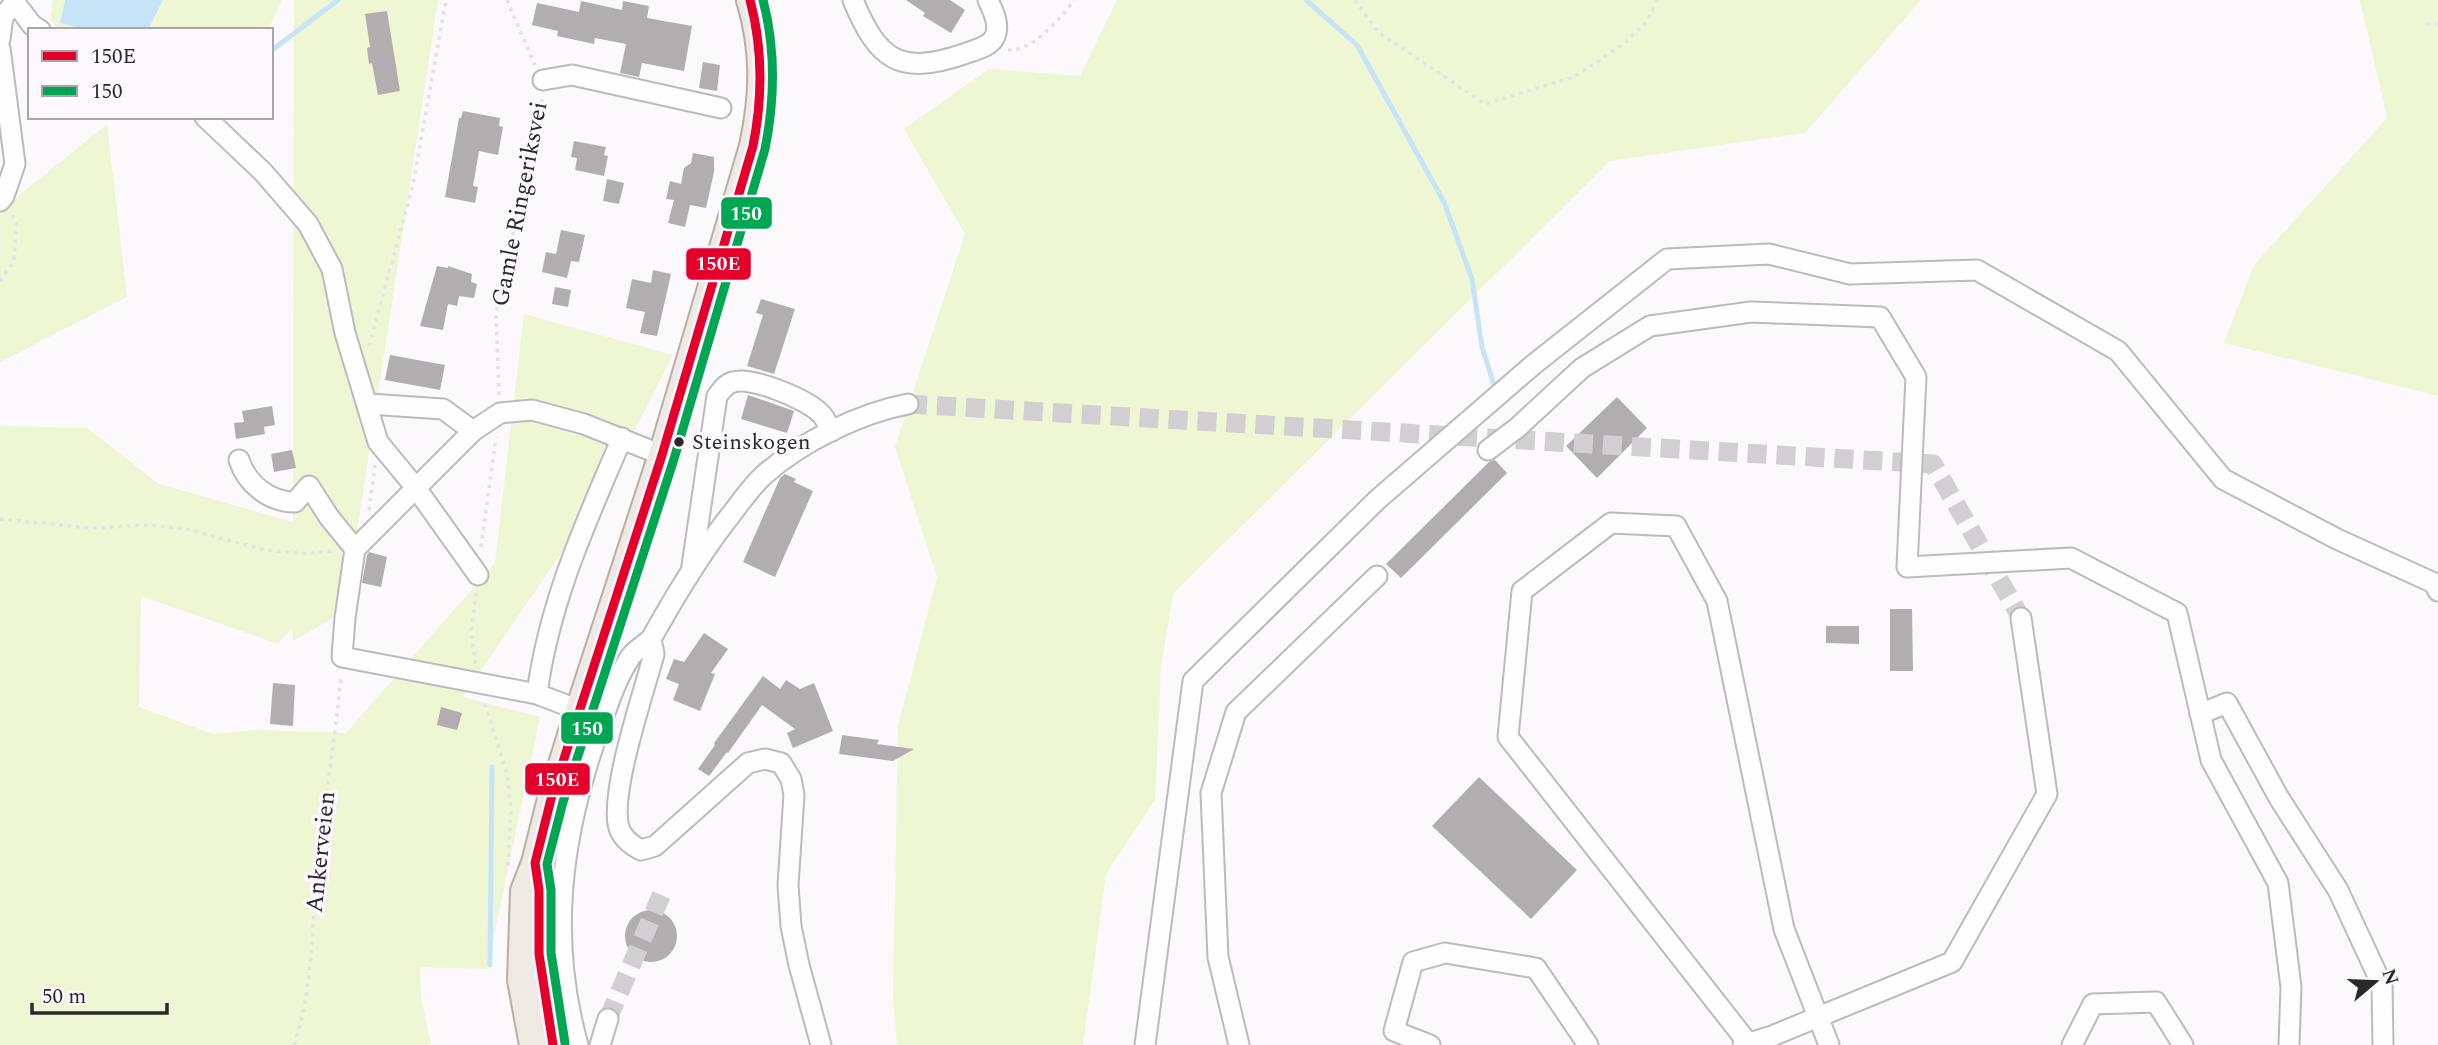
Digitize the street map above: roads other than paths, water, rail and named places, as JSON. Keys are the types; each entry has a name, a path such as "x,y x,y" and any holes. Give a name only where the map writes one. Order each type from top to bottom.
{"main road":[{"path":"533,1045 526,1016 520,958 524,891 536,863 551,799 662,455 744,180 760,116 762,64 757,21 750,0"},
{"path":"536,863 539,890 539,954 554,1045"}],"street":[{"path":"853,0 866,32 880,48 896,59 911,64 934,63 986,46 995,38 998,25 988,0"},
{"path":"0,39 3,16 14,1 37,28"},
{"path":"0,48 15,164 2,199"},
{"path":"543,80 572,75 721,108"},
{"path":"207,119 263,172 308,224 332,269 345,333 369,404 378,442 416,488 478,575"},
{"path":"1145,1045 1194,681 1377,500 1533,365 1667,259 1769,254 1850,274 1977,270 2118,351 2222,479 2337,539 2434,583 2438,591"},
{"path":"1488,450 1517,428 1582,368 1650,326 1751,312 1880,317 1916,377 1907,567 2071,558 2177,614 2211,760 2278,883 2291,987 2289,1045"},
{"path":"692,567 717,396 725,385 735,381 750,381 801,400 821,413 832,431"},
{"path":"369,404 443,409 473,431"},
{"path":"578,1045 563,968 562,886 567,841 580,783 611,694 632,655 651,639 692,567 729,516 765,474 787,458 858,418 908,404"},
{"path":"579,710 537,694 342,657 355,549 473,431 500,413 532,410 584,424 662,455"},
{"path":"537,694 542,655 572,554 622,438"},
{"path":"239,460 253,483 274,499 295,502 309,486 329,517 355,549"},
{"path":"1829,1045 1817,1017 1784,929 1717,601 1676,526 1611,523 1522,591 1508,737 1756,1042 1817,1017 1952,962 2047,794 2021,618"},
{"path":"1239,1045 1217,957 1211,793 1236,712 1377,576"},
{"path":"651,639 654,654 624,761 618,809 619,828 628,844 641,850 655,846 748,763 765,759 781,763 791,779 794,795 788,885 791,926 821,1045"},
{"path":"2200,714 2227,703 2279,798 2338,890 2382,985 2384,1045"},
{"path":"1430,1045 1394,1031 1413,962 1445,953 1536,968 1588,1045"},
{"path":"2072,1045 2093,1004 2156,1002 2183,1045"},
{"path":"600,1045 608,1019"}],"water":[{"path":"65,0 163,0 149,28 79,28 60,23"}],"waterway":[{"path":"273,49 338,0"},
{"path":"1306,0 1357,45 1444,202 1472,279 1482,347 1494,385"},
{"path":"490,965 492,767"}],"tunnel":[{"path":"908,404 1933,464 2021,618"},
{"path":"608,1019 663,891"}],"place":[{"name":"Steinskogen","path":"679,442"}]}
